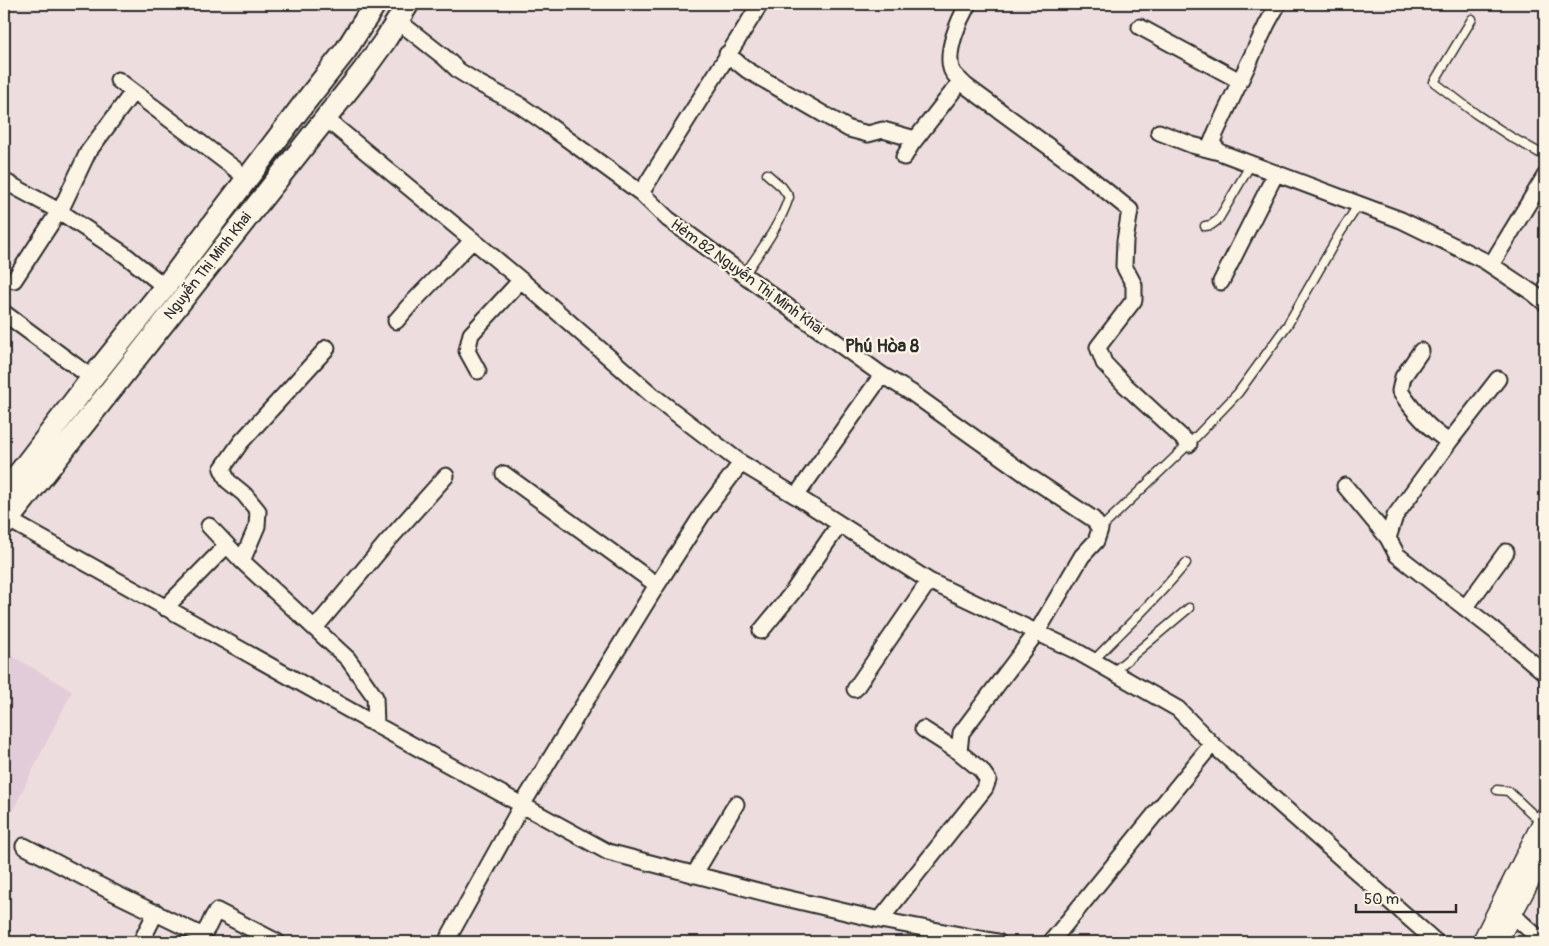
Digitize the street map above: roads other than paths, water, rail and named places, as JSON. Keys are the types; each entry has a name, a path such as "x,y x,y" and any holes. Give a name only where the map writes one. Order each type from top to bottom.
{"main road":[{"name":"Nguyễn Thị Minh Khai","path":"4,493 165,287 346,50 375,4"},
{"name":"Nguyễn Thị Minh Khai","path":"6,523 368,64 403,12"}],"street":[{"path":"641,193 760,4"},
{"path":"968,4 949,52 951,70 966,86 1074,165 1130,210 1125,241 1124,266 1134,285 1134,300 1098,347 1104,363 1188,444"},
{"path":"1219,152 1212,142 1278,4"},
{"name":"Hẻm 82 Nguyễn Thị Minh Khai","path":"403,12 459,71 518,104 641,193 668,219 744,275 882,375 912,393 1028,476 1093,519 1100,529"},
{"path":"1140,27 1240,81"},
{"path":"727,54 747,70 849,129 868,134 884,130 916,139"},
{"path":"118,80 247,178"},
{"path":"904,157 961,81"},
{"path":"14,280 59,210 88,152 133,92"},
{"path":"325,118 521,280 652,395 740,462 929,581 1037,632 1178,709 1212,744 1436,942"},
{"path":"1159,132 1192,145 1219,152 1401,220 1491,265 1545,303"},
{"path":"1221,282 1276,173"},
{"path":"1491,265 1545,176"},
{"path":"4,181 59,210 124,254 165,287"},
{"path":"396,321 473,240"},
{"path":"478,371 466,351 471,334 521,280"},
{"path":"4,313 92,378"},
{"path":"242,561 258,526 258,511 244,494 228,481 222,469 241,442 327,348"},
{"path":"1421,351 1403,378 1400,391 1413,410 1441,437 1449,442"},
{"path":"796,496 882,375"},
{"path":"1388,538 1396,516 1449,442 1498,379"},
{"path":"446,942 522,805 657,585 704,512 740,462"},
{"path":"504,474 657,585"},
{"path":"315,628 386,543 446,476"},
{"path":"1345,486 1388,538 1397,555 1545,673"},
{"path":"6,523 166,608 608,852 777,896 880,920 998,942"},
{"path":"762,631 792,593 839,524"},
{"path":"209,526 242,561 348,660 375,697 376,725"},
{"path":"959,752 961,733 1037,632 1082,556 1096,542 1100,529"},
{"path":"166,608 227,545"},
{"path":"1465,608 1506,552"},
{"path":"855,689 929,581"},
{"path":"880,920 986,788 988,780 981,770 959,752 923,728"},
{"path":"1051,942 1212,744"},
{"path":"694,874 736,804"},
{"path":"1482,942 1544,820"},
{"path":"24,846 112,892 202,934 206,932 211,919 217,911 277,942"},
{"path":"1497,942 1545,852"},
{"path":"141,942 156,912"},
{"path":"1513,915 1543,942"}],"lane":[{"path":"1472,19 1434,82 1476,114 1545,156"},
{"path":"1205,226 1212,225 1218,220 1251,164"},
{"path":"744,275 770,236 785,210 789,197 782,187 767,174"},
{"path":"1100,529 1238,393 1288,324 1340,233 1359,204"},
{"path":"1093,661 1186,563"},
{"path":"1113,672 1189,608"},
{"path":"1497,790 1508,791 1544,820"}],"district":[{"name":"Phú Hòa 8","path":"882,346"}]}
